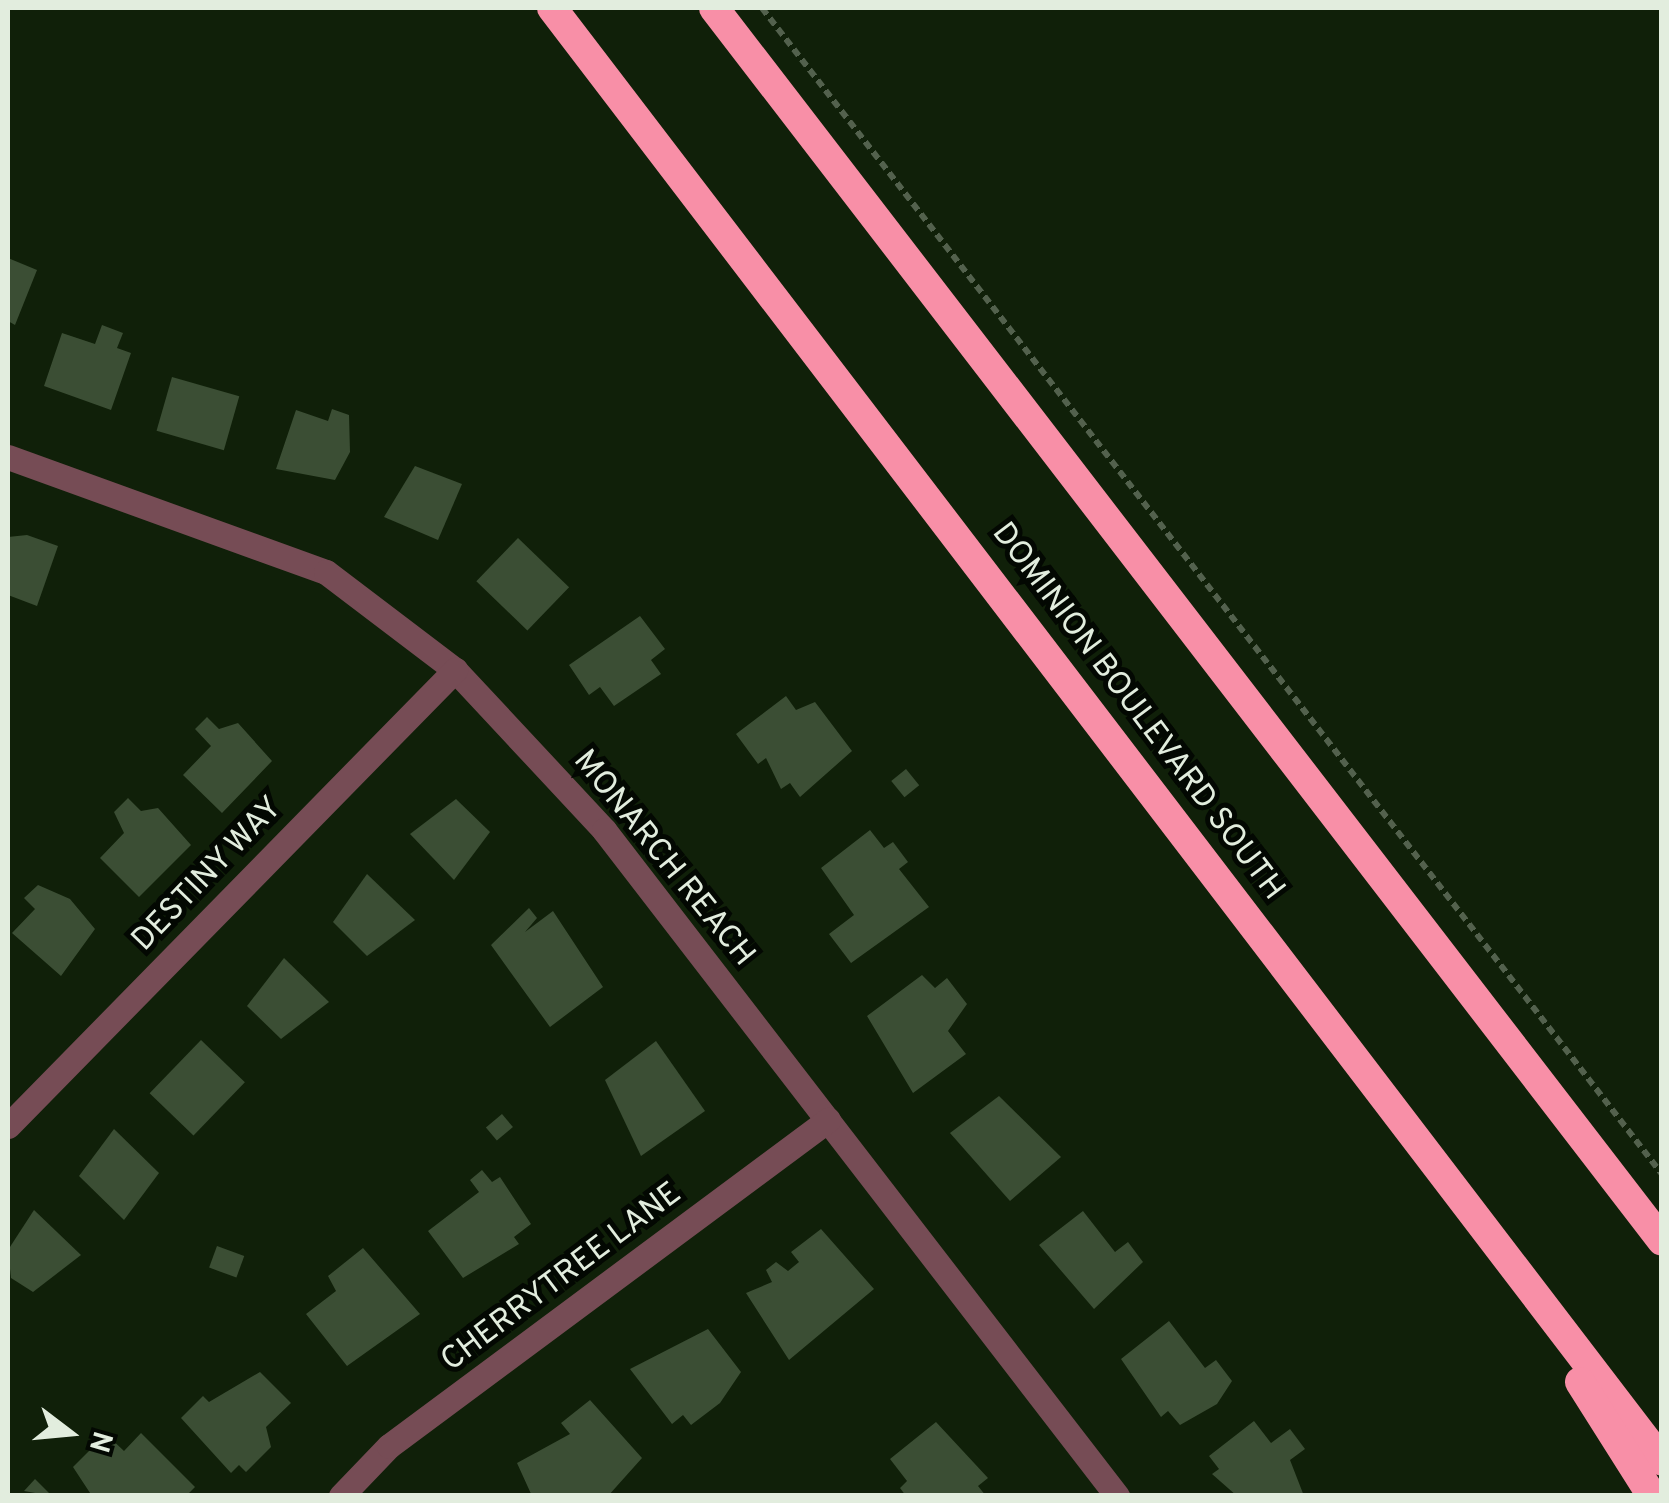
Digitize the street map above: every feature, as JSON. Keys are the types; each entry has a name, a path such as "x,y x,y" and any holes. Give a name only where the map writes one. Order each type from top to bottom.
{"highway":[{"name":"DOMINION BOULEVARD SOUTH","path":"552,8 1048,652 1662,1461"},
{"path":"714,8 1662,1241"},
{"path":"1460,1194 1652,1496"}],"street":[{"name":"MONARCH REACH","path":"8,456 326,572 455,670 604,830 1117,1496"},
{"name":"DESTINY WAY","path":"8,1126 455,670"},
{"name":"CHERRYTREE LANE","path":"341,1496 389,1446 828,1120"}],"path":[{"path":"762,8 1662,1174"}],"building":[{"path":"8,258 37,270 15,325 8,321"},
{"path":"102,325 123,333 117,348 131,353 111,410 44,386 62,333 95,344"},
{"path":"172,377 239,396 224,450 157,431"},
{"path":"332,409 349,415 350,452 335,480 276,469 296,410 328,421"},
{"path":"415,466 462,484 438,540 384,517"},
{"path":"27,535 58,546 37,606 8,595 8,537"},
{"path":"518,538 569,587 527,630 476,581"},
{"path":"640,616 665,649 651,660 661,674 614,706 600,687 589,695 569,665"},
{"path":"786,696 796,710 815,702 852,751 800,797 790,783 781,789 766,758 758,764 736,734"},
{"path":"207,717 219,729 238,723 272,761 222,813 183,775 211,746 195,729"},
{"path":"906,769 919,785 904,797 891,781"},
{"path":"128,798 141,811 158,808 191,845 139,897 100,858 124,833 114,812"},
{"path":"456,799 490,832 454,880 410,834"},
{"path":"870,830 884,848 893,842 908,862 899,869 929,907 851,963 829,934 854,915 821,868"},
{"path":"367,874 415,920 367,956 333,922"},
{"path":"38,885 70,899 95,929 61,976 12,933 35,909 24,898"},
{"path":"529,908 537,918 525,932 553,911 603,987 550,1027 491,945"},
{"path":"284,958 329,1002 281,1039 247,1006"},
{"path":"922,975 935,988 947,978 967,1004 948,1031 966,1054 913,1093 867,1016"},
{"path":"201,1040 245,1082 193,1136 150,1093"},
{"path":"656,1041 705,1111 641,1156 605,1080"},
{"path":"999,1096 1061,1157 1010,1201 950,1133"},
{"path":"502,1114 513,1127 497,1141 486,1127"},
{"path":"114,1129 159,1173 124,1220 79,1176"},
{"path":"482,1170 492,1182 500,1177 531,1224 514,1237 519,1244 463,1278 428,1231 479,1192 470,1180"},
{"path":"34,1210 81,1255 33,1292 11,1278 8,1250"},
{"path":"1083,1211 1115,1252 1128,1242 1143,1262 1094,1309 1039,1245"},
{"path":"821,1229 874,1289 789,1360 746,1293 772,1282 766,1270 776,1262 788,1271 799,1262 791,1252"},
{"path":"217,1246 244,1256 236,1278 209,1268"},
{"path":"363,1248 420,1314 347,1366 306,1314 336,1291 328,1276"},
{"path":"1169,1321 1205,1368 1216,1360 1232,1381 1217,1404 1180,1425 1168,1411 1161,1417 1121,1359"},
{"path":"708,1329 741,1372 720,1403 691,1425 683,1415 672,1424 630,1369"},
{"path":"260,1372 291,1403 266,1427 271,1447 246,1472 239,1465 231,1473 181,1418 203,1396 209,1402"},
{"path":"590,1400 642,1458 608,1496 532,1496 517,1463 570,1434 561,1423"},
{"path":"1254,1421 1271,1443 1290,1429 1305,1449 1290,1460 1304,1496 1237,1496 1212,1474 1219,1469 1209,1456"},
{"path":"936,1422 988,1478 978,1486 986,1496 906,1496 900,1488 907,1481 890,1459"},
{"path":"141,1433 195,1487 186,1496 92,1496 73,1467 106,1434 124,1451"},
{"path":"35,1479 52,1496 24,1491"}]}
